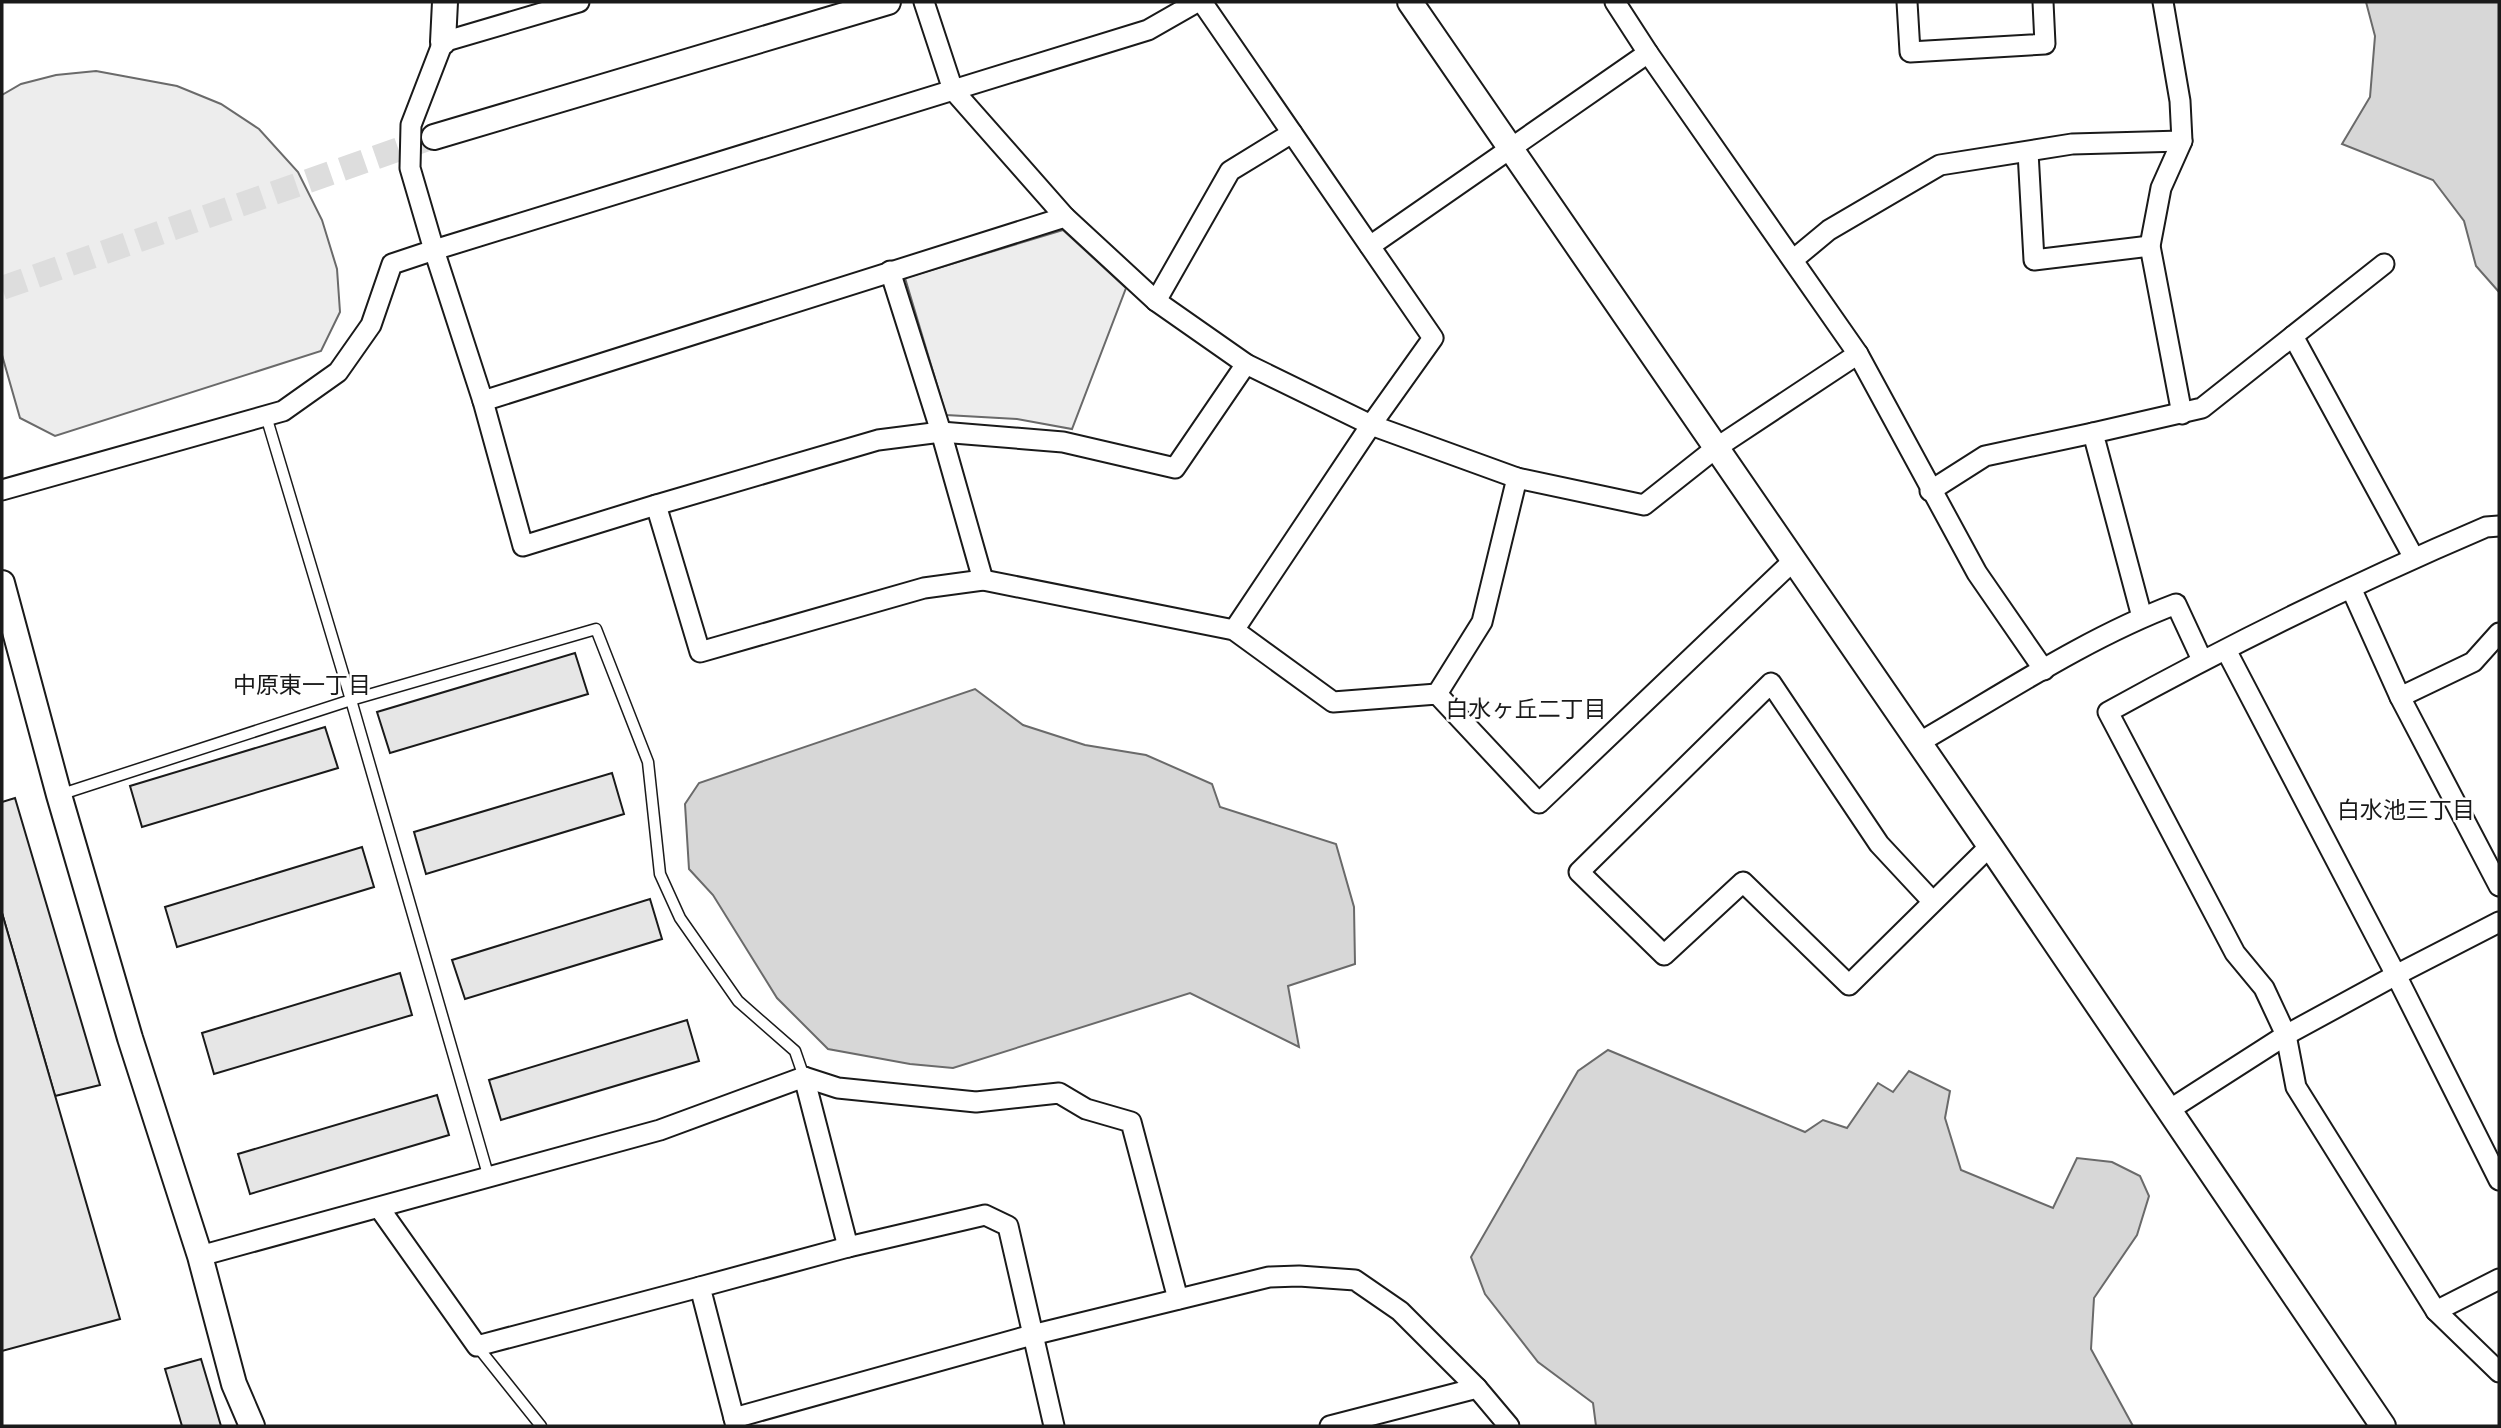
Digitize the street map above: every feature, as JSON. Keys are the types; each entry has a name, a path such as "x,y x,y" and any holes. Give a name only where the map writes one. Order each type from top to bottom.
{"street":[{"path":"445,2 443,42 411,125 410,168 483,401 523,546 878,440 941,432 1063,442 1175,468 1246,364"},
{"path":"443,42 579,2"},
{"path":"434,136 888,2"},
{"path":"924,2 953,90 1065,217 1156,302 1246,364 1371,425 1517,478 1644,505 1716,448 1858,354"},
{"path":"2,490 284,411 338,372 371,325 392,264 1148,30 1200,2 1433,338 1371,425 1234,630"},
{"path":"1409,2 1920,743 2383,1426"},
{"path":"1615,2 1858,354 1930,491 1977,573 2043,670"},
{"path":"1907,2 1910,51 2045,44 2043,2"},
{"path":"2163,2 2180,101 2182,141 2161,188 2150,246 2182,414"},
{"path":"1370,246 1648,53"},
{"path":"1156,302 1230,171 1292,133"},
{"path":"1794,259 1829,230 1940,165 2072,144 2182,141"},
{"path":"2028,152 2034,260 2150,246"},
{"path":"483,401 1065,217"},
{"path":"1930,491 1985,456 2202,408 2384,264"},
{"path":"890,271 984,580"},
{"path":"2293,336 2414,558"},
{"path":"2093,433 2142,617"},
{"path":"1437,694 1482,622 1517,478"},
{"path":"656,505 700,652 924,587 984,580 1234,630 1333,702 1437,694"},
{"path":"2499,526 2486,527 2351,587 2202,660 2108,712 2235,953 2264,988 2286,1035 2297,1087 2435,1311 2499,1372"},
{"path":"1437,694 1539,803 1793,561"},
{"path":"2,583 59,795 130,1038 200,1256 234,1384 252,1426"},
{"path":"2351,587 2400,697 2499,886"},
{"path":"1920,743 2043,670 2142,617 2176,604 2202,660"},
{"path":"2400,697 2473,662 2499,634"},
{"path":"2226,650 2396,975 2499,1180"},
{"path":"1933,902 1879,844 1771,682 1579,872 1664,955 1743,882 1849,985 1990,846"},
{"path":"2169,1110 2286,1035 2499,922"},
{"path":"200,1256 380,1209 660,1130 804,1077 838,1088 976,1102 1059,1093 1086,1109 1131,1122 1178,1299"},
{"path":"804,1077 848,1247"},
{"path":"380,1209 477,1346 848,1247 985,1215 1008,1226 1055,1426"},
{"path":"700,1287 735,1422 1032,1335 1269,1277 1299,1276 1355,1280 1401,1311 1477,1388 1509,1426"},
{"path":"2435,1311 2499,1279"},
{"path":"1330,1426 1477,1388"}],"lane":[{"path":"266,416 489,1178"},
{"path":"59,795 351,700 596,629 648,762 660,874 675,907 738,1002 795,1051 804,1077"},
{"path":"477,1346 541,1426"}],"shaded area":[{"path":"2366,2 2499,2 2499,292 2476,266 2464,221 2433,180 2342,144 2370,97 2375,36"},
{"path":"96,71 177,86 221,104 259,129 298,172 322,220 337,269 340,312 321,351 55,436 20,418 2,355 2,95 21,84 56,75"},
{"path":"1063,230 1126,288 1072,429 1017,419 946,415 905,278"},
{"path":"975,689 1023,725 1085,745 1146,755 1212,784 1220,807 1336,844 1354,907 1355,964 1288,986 1299,1047 1190,993 953,1068 910,1064 828,1049 777,998 713,895 689,869 685,804 699,783"},
{"path":"1608,1050 1805,1132 1823,1120 1847,1128 1878,1083 1893,1092 1909,1071 1950,1091 1945,1118 1961,1170 2053,1208 2077,1158 2112,1162 2140,1176 2149,1196 2137,1235 2094,1298 2091,1349 2133,1426 1596,1426 1593,1403 1538,1362 1485,1294 1471,1257 1578,1071"}],"building":[{"path":"575,653 588,694 390,753 377,712"},
{"path":"325,727 338,768 142,827 130,786"},
{"path":"612,773 624,814 426,874 414,832"},
{"path":"15,798 100,1085 55,1096 2,913 2,802"},
{"path":"362,847 374,887 177,947 165,907"},
{"path":"650,899 662,939 465,999 452,960"},
{"path":"2,913 120,1319 2,1351"},
{"path":"400,973 412,1015 214,1074 202,1033"},
{"path":"687,1020 699,1061 501,1120 489,1080"},
{"path":"437,1095 449,1135 250,1194 238,1154"},
{"path":"201,1359 221,1426 182,1426 165,1369"}],"tunnel":[{"path":"2,288 434,137"}],"district":[{"name":"中原東一丁目","path":"302,684"},
{"name":"白水ヶ丘二丁目","path":"1526,708"},
{"name":"白水池三丁目","path":"2406,809"}]}
